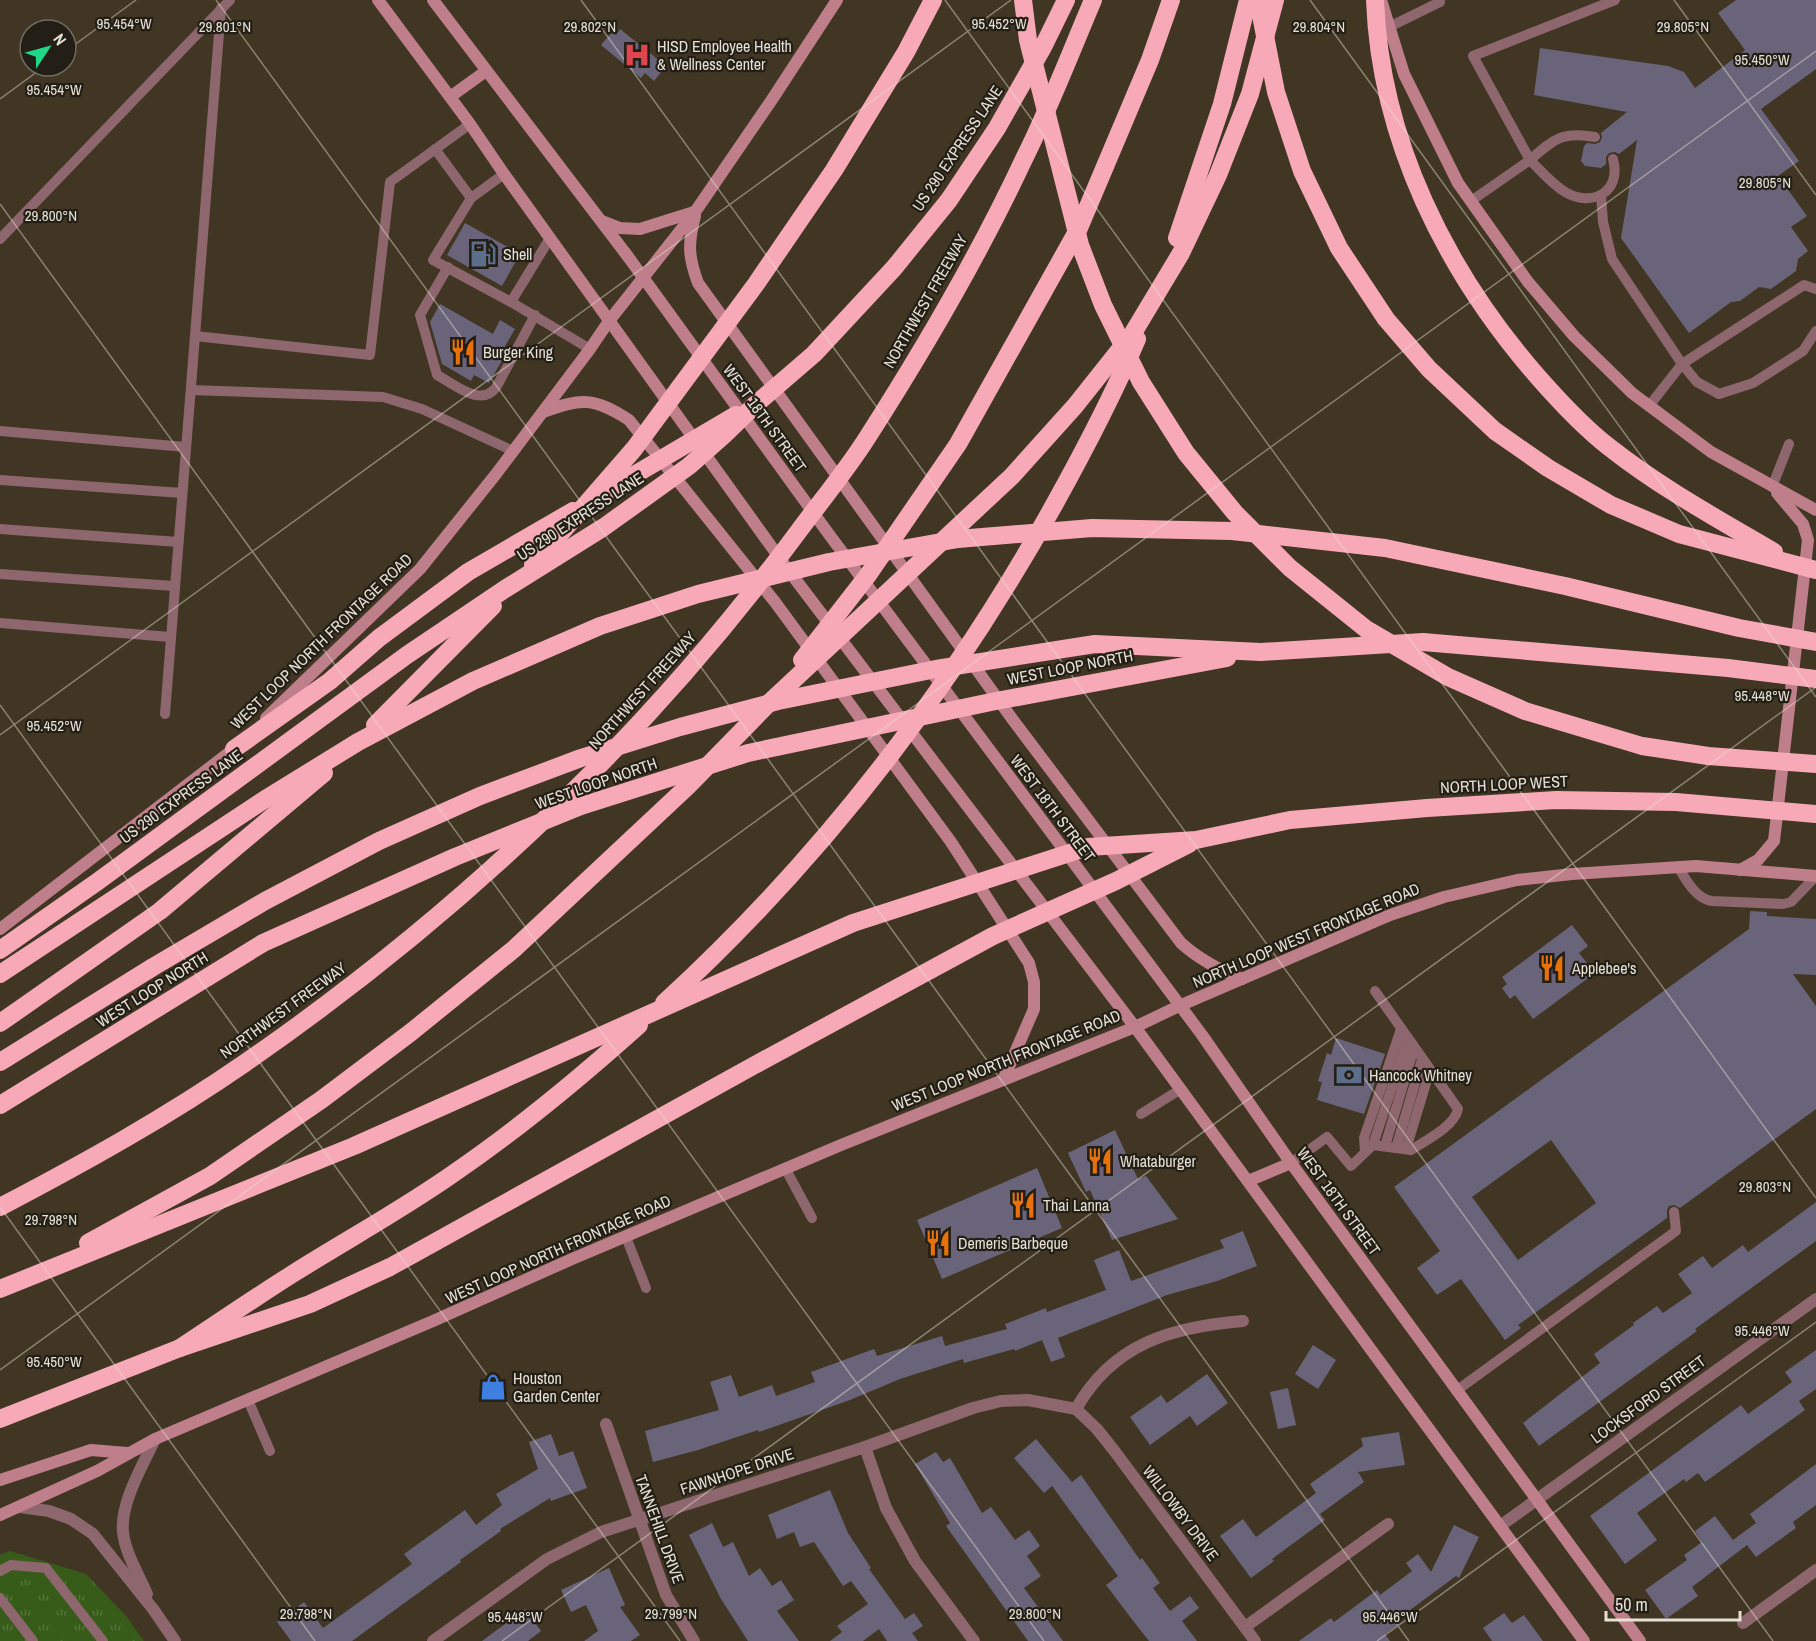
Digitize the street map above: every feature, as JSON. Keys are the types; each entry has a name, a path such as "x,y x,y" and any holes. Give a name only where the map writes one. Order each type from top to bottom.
{"highway":[{"path":"0,1023 160,911 315,782 413,689 527,571 634,449 756,284 834,170 906,52 933,0"},
{"path":"1023,0 1028,40 1061,173 1080,245 1103,305 1141,382 1186,453 1235,513 1290,568 1366,629 1448,678 1525,711 1642,747 1708,756 1816,764"},
{"path":"1054,0 1055,87 1061,173"},
{"name":"US 290 EXPRESS LANE","path":"0,951 407,655 505,589 604,527 689,466 814,354 894,268 949,200 997,128 1066,0"},
{"name":"NORTHWEST FREEWAY","path":"0,1207 82,1164 233,1071 403,946 490,870 573,792 696,662 760,584 865,441 950,301 1024,160 1093,0"},
{"path":"770,702 867,575 958,444 1078,228 1150,60 1171,0"},
{"path":"180,1348 295,1272 456,1172 524,1122 606,1055 678,989 757,912 855,801 922,713 994,607 1070,476 1123,371 1160,283 1196,186 1222,104 1248,0"},
{"path":"1258,0 1276,92 1302,171 1338,248 1386,319 1429,369 1495,431 1548,468 1611,505 1679,534 1816,570"},
{"path":"8,1286 210,1176 321,1100 410,1033 514,949 679,795 770,702 1012,476 1075,406 1133,333 1181,253 1218,175 1250,94 1275,0"},
{"path":"1375,0 1376,31 1384,80 1398,134 1428,209 1461,273 1507,341 1562,404 1607,446 1654,482 1794,564"},
{"path":"234,749 330,681 379,638 468,572 756,404"},
{"path":"0,975 348,747 473,681 600,626 698,594 853,558 958,539 1081,529 1232,531 1386,548 1565,586 1739,628 1816,642"},
{"path":"0,1062 244,913 369,846 480,796 582,758 680,727 778,701 936,669 1095,644 1261,652 1423,642 1728,668 1816,679"},
{"name":"WEST LOOP NORTH","path":"8,1101 263,944 455,857 581,806 748,753 1014,697 1261,652"},
{"name":"NORTH LOOP WEST","path":"1196,840 1290,820 1556,800 1676,801 1816,814"},
{"path":"8,1286 402,1126 853,923 1088,846 1196,840"},
{"path":"0,1419 180,1348 310,1304 390,1267 993,936 1116,881 1196,840"}],"main road":[{"path":"378,0 470,124 786,567 1135,1027 1584,1641"},
{"name":"WEST 18TH STREET","path":"433,0 601,220 828,533 1179,1006 1536,1499 1634,1639"},
{"name":"WEST LOOP NORTH FRONTAGE ROAD","path":"0,929 234,749 420,568 513,452 609,321 695,212 837,0"},
{"path":"1381,0 1404,74 1458,183 1528,282 1563,322 1632,393 1711,452 1816,510"},
{"path":"450,97 486,71"},
{"path":"601,220 620,228 640,228 695,212 688,242 690,262 698,283 1012,720 1181,943 1200,959 1242,979"},
{"path":"542,413 572,402 590,401 613,409 630,420 775,603 951,842 1029,963 1034,982 1034,1009 1004,1078"},
{"path":"1739,871 1758,860 1774,841 1808,540 1803,524 1772,487"},
{"name":"NORTH LOOP WEST FRONTAGE ROAD","path":"1135,1027 1390,915 1444,897 1517,880 1696,866 1816,876"},
{"name":"WEST LOOP NORTH FRONTAGE ROAD","path":"0,1515 97,1471 155,1439 785,1168 1135,1027"},
{"path":"1248,1181 1291,1163"},
{"path":"0,1480 91,1450 127,1453"}],"street":[{"name":"LOCKSFORD STREET","path":"1500,1526 1816,1299"},
{"path":"1076,1409 1088,1387 1108,1367 1148,1341 1158,1336 1208,1324 1243,1321"},
{"name":"FAWNHOPE DRIVE","path":"433,1641 547,1559 601,1532 865,1447 973,1408 1001,1401 1028,1400 1076,1409"},
{"name":"WILLOWBY DRIVE","path":"1076,1409 1097,1428 1255,1641"},
{"name":"TANNEHILL DRIVE","path":"606,1424 638,1521 666,1595 694,1641"},
{"path":"153,1609 126,1546 122,1531 133,1487 155,1439"},
{"path":"865,1447 886,1508 915,1561 974,1641"},
{"path":"20,1507 49,1511 71,1519 93,1534 153,1609 175,1641"},
{"path":"1245,1627 1388,1524"},
{"path":"1743,1623 1816,1570"}],"lane":[{"path":"0,239 230,0"},
{"path":"1389,27 1440,2 1439,0"},
{"path":"1613,159 1616,178 1612,186 1600,195 1586,198 1565,192 1530,160 1473,56 1615,0"},
{"path":"165,714 221,8"},
{"path":"195,336 370,355 390,182 470,124"},
{"path":"1471,201 1530,160 1552,141 1564,135 1578,134 1595,137"},
{"path":"435,148 471,198"},
{"path":"504,174 471,198 433,260 535,315 590,349"},
{"path":"1600,195 1603,222 1612,259 1682,364 1697,382 1719,394 1753,383 1803,351 1816,330"},
{"path":"511,302 550,238"},
{"path":"448,267 420,315 437,375 477,397 489,395 535,315"},
{"path":"1649,406 1682,364 1804,285 1816,289"},
{"path":"190,390 383,398 422,410 513,452"},
{"path":"0,431 186,447"},
{"path":"1772,487 1789,444"},
{"path":"0,480 182,493"},
{"path":"0,529 178,542"},
{"path":"0,574 174,586"},
{"path":"0,623 170,636"},
{"path":"1678,867 1699,895 1705,900 1712,901 1783,904 1791,902 1816,876"},
{"path":"1375,991 1458,1108 1457,1114 1445,1126 1412,1150 1385,1148 1364,1138 1405,1034"},
{"path":"1385,1148 1414,1048"},
{"path":"1385,1148 1422,1059"},
{"path":"1291,1163 1327,1137 1351,1166 1385,1148 1430,1070"},
{"path":"1141,1114 1181,1089"},
{"path":"785,1168 812,1218"},
{"path":"1456,1390 1676,1232 1674,1212"},
{"path":"626,1237 646,1288"},
{"path":"248,1400 270,1451"},
{"path":"0,1571 11,1565 46,1568 103,1641"},
{"path":"0,1598 33,1641"}],"green space":[{"path":"10,1551 86,1574 126,1616 144,1641 0,1641 0,1555"}],"building":[{"path":"1736,0 1816,0 1816,69 1761,109 1799,161 1778,176 1807,216 1791,227 1808,251 1798,259 1796,271 1771,289 1759,287 1740,301 1731,302 1689,333 1621,238 1637,140 1619,154 1609,153 1606,157 1606,164 1601,168 1585,166 1581,161 1584,146 1587,143 1600,142 1601,133 1627,112 1534,95 1540,48 1668,66 1684,72 1695,88 1745,50 1718,13"},
{"name":"HISD Employee Health & Wellness Center","path":"620,29 666,66 654,81 645,73 641,78 601,45 612,32 616,35"},
{"name":"Shell","path":"465,223 520,254 502,286 447,255"},
{"path":"440,304 493,334 500,320 515,329 504,348 508,350 489,383 474,375 471,381 442,364 430,322"},
{"path":"1750,911 1767,912 1767,916 1816,919 1816,975 1793,974 1816,1006 1816,1109 1680,1208 1674,1205 1669,1206 1667,1218 1518,1325 1521,1328 1505,1340 1461,1279 1437,1295 1417,1268 1440,1251 1394,1187 1749,929","holes":["1551,1140 1596,1203 1518,1260 1472,1197"]},
{"name":"Applebee's","path":"1572,925 1588,946 1579,953 1595,973 1533,1019 1515,995 1510,999 1502,988 1507,984 1502,977"},
{"name":"Hancock Whitney","path":"1336,1038 1385,1054 1364,1114 1317,1100 1322,1082 1318,1081 1327,1053 1331,1055"},
{"path":"1115,1130 1138,1179 1146,1176 1178,1219 1112,1240 1090,1190 1086,1192 1068,1153"},
{"path":"1037,1168 1062,1228 942,1279 917,1220"},
{"path":"1816,1202 1816,1241 1539,1446 1523,1423 1600,1363 1594,1354 1634,1325 1633,1323 1657,1306 1663,1313 1692,1293 1678,1274 1703,1256 1712,1268 1743,1245 1748,1252"},
{"path":"1243,1231 1257,1266 1217,1281 1167,1295 1058,1338 1065,1357 1051,1362 1042,1340 1015,1351 1014,1349 964,1363 963,1359 900,1379 850,1400 759,1432 758,1430 653,1462 645,1431 719,1410 710,1382 731,1375 739,1397 772,1385 776,1396 815,1382 811,1372 874,1349 877,1356 942,1336 945,1346 1007,1329 1005,1324 1046,1308 1047,1312 1106,1290 1094,1260 1119,1250 1131,1281 1224,1248 1220,1240"},
{"path":"1313,1345 1336,1360 1318,1389 1295,1374"},
{"path":"1816,1350 1816,1389 1799,1401 1805,1410 1705,1482 1698,1473 1686,1482 1684,1479 1637,1513 1657,1540 1625,1564 1590,1516 1741,1405 1748,1414 1792,1382 1785,1372"},
{"path":"1207,1374 1228,1403 1197,1426 1190,1416 1150,1445 1130,1417 1161,1395 1167,1403"},
{"path":"1288,1388 1296,1425 1278,1429 1270,1392"},
{"path":"1399,1432 1405,1465 1358,1472 1364,1482 1320,1514 1325,1520 1272,1559 1274,1561 1251,1578 1220,1536 1243,1519 1256,1537 1316,1493 1310,1484 1363,1446 1361,1438"},
{"path":"551,1434 559,1456 573,1451 587,1488 551,1501 550,1498 500,1529 501,1531 460,1560 461,1562 352,1641 291,1641 277,1622 304,1602 323,1628 412,1564 404,1554 465,1510 476,1525 502,1505 496,1494 538,1469 529,1442"},
{"path":"1036,1439 1072,1482 1081,1475 1140,1560 1142,1558 1160,1583 1153,1588 1170,1611 1190,1596 1199,1608 1182,1621 1197,1641 1149,1641 1106,1585 1118,1576 1052,1486 1044,1493 1014,1458"},
{"path":"936,1452 943,1462 950,1458 982,1513 991,1507 1015,1540 1029,1530 1040,1546 1027,1556 1041,1576 1024,1588 1063,1641 1028,1641 946,1526 950,1523 915,1464"},
{"path":"1816,1464 1816,1505 1793,1522 1796,1528 1756,1557 1747,1545 1692,1587 1698,1596 1666,1619 1645,1590 1687,1560 1684,1555 1702,1542 1695,1531 1715,1516 1733,1540 1756,1523 1750,1514"},
{"path":"830,1490 848,1533 871,1568 869,1569 905,1619 914,1613 923,1626 912,1633 918,1641 887,1641 879,1629 863,1641 830,1641 842,1632 837,1626 868,1604 851,1581 843,1586 814,1542 800,1547 794,1532 777,1539 768,1515"},
{"path":"712,1523 723,1547 733,1542 749,1576 760,1568 772,1586 781,1580 794,1600 777,1611 799,1641 748,1641 721,1599 689,1535"},
{"path":"1454,1525 1479,1537 1459,1578 1456,1576 1398,1619 1401,1623 1385,1634 1390,1641 1299,1641 1331,1618 1334,1622 1377,1590 1380,1595 1412,1571 1406,1563 1418,1554 1431,1572"},
{"path":"609,1568 625,1605 620,1607 640,1635 631,1641 584,1641 598,1631 586,1605 571,1612 561,1590"},
{"path":"525,1609 541,1631 528,1641 482,1641"},
{"path":"1504,1613 1512,1623 1524,1615 1543,1641 1492,1641 1483,1628"}],"place":[{"name":"HISD Employee Health & Wellness Center","path":"637,55"},
{"name":"Shell","path":"483,254"},
{"name":"Burger King","path":"463,352"},
{"name":"Applebee's","path":"1552,968"},
{"name":"Hancock Whitney","path":"1349,1075"},
{"name":"Whataburger","path":"1100,1161"},
{"name":"Thai Lanna","path":"1023,1205"},
{"name":"Demeris Barbeque","path":"938,1243"},
{"name":"Houston Garden Center","path":"493,1387"}]}
